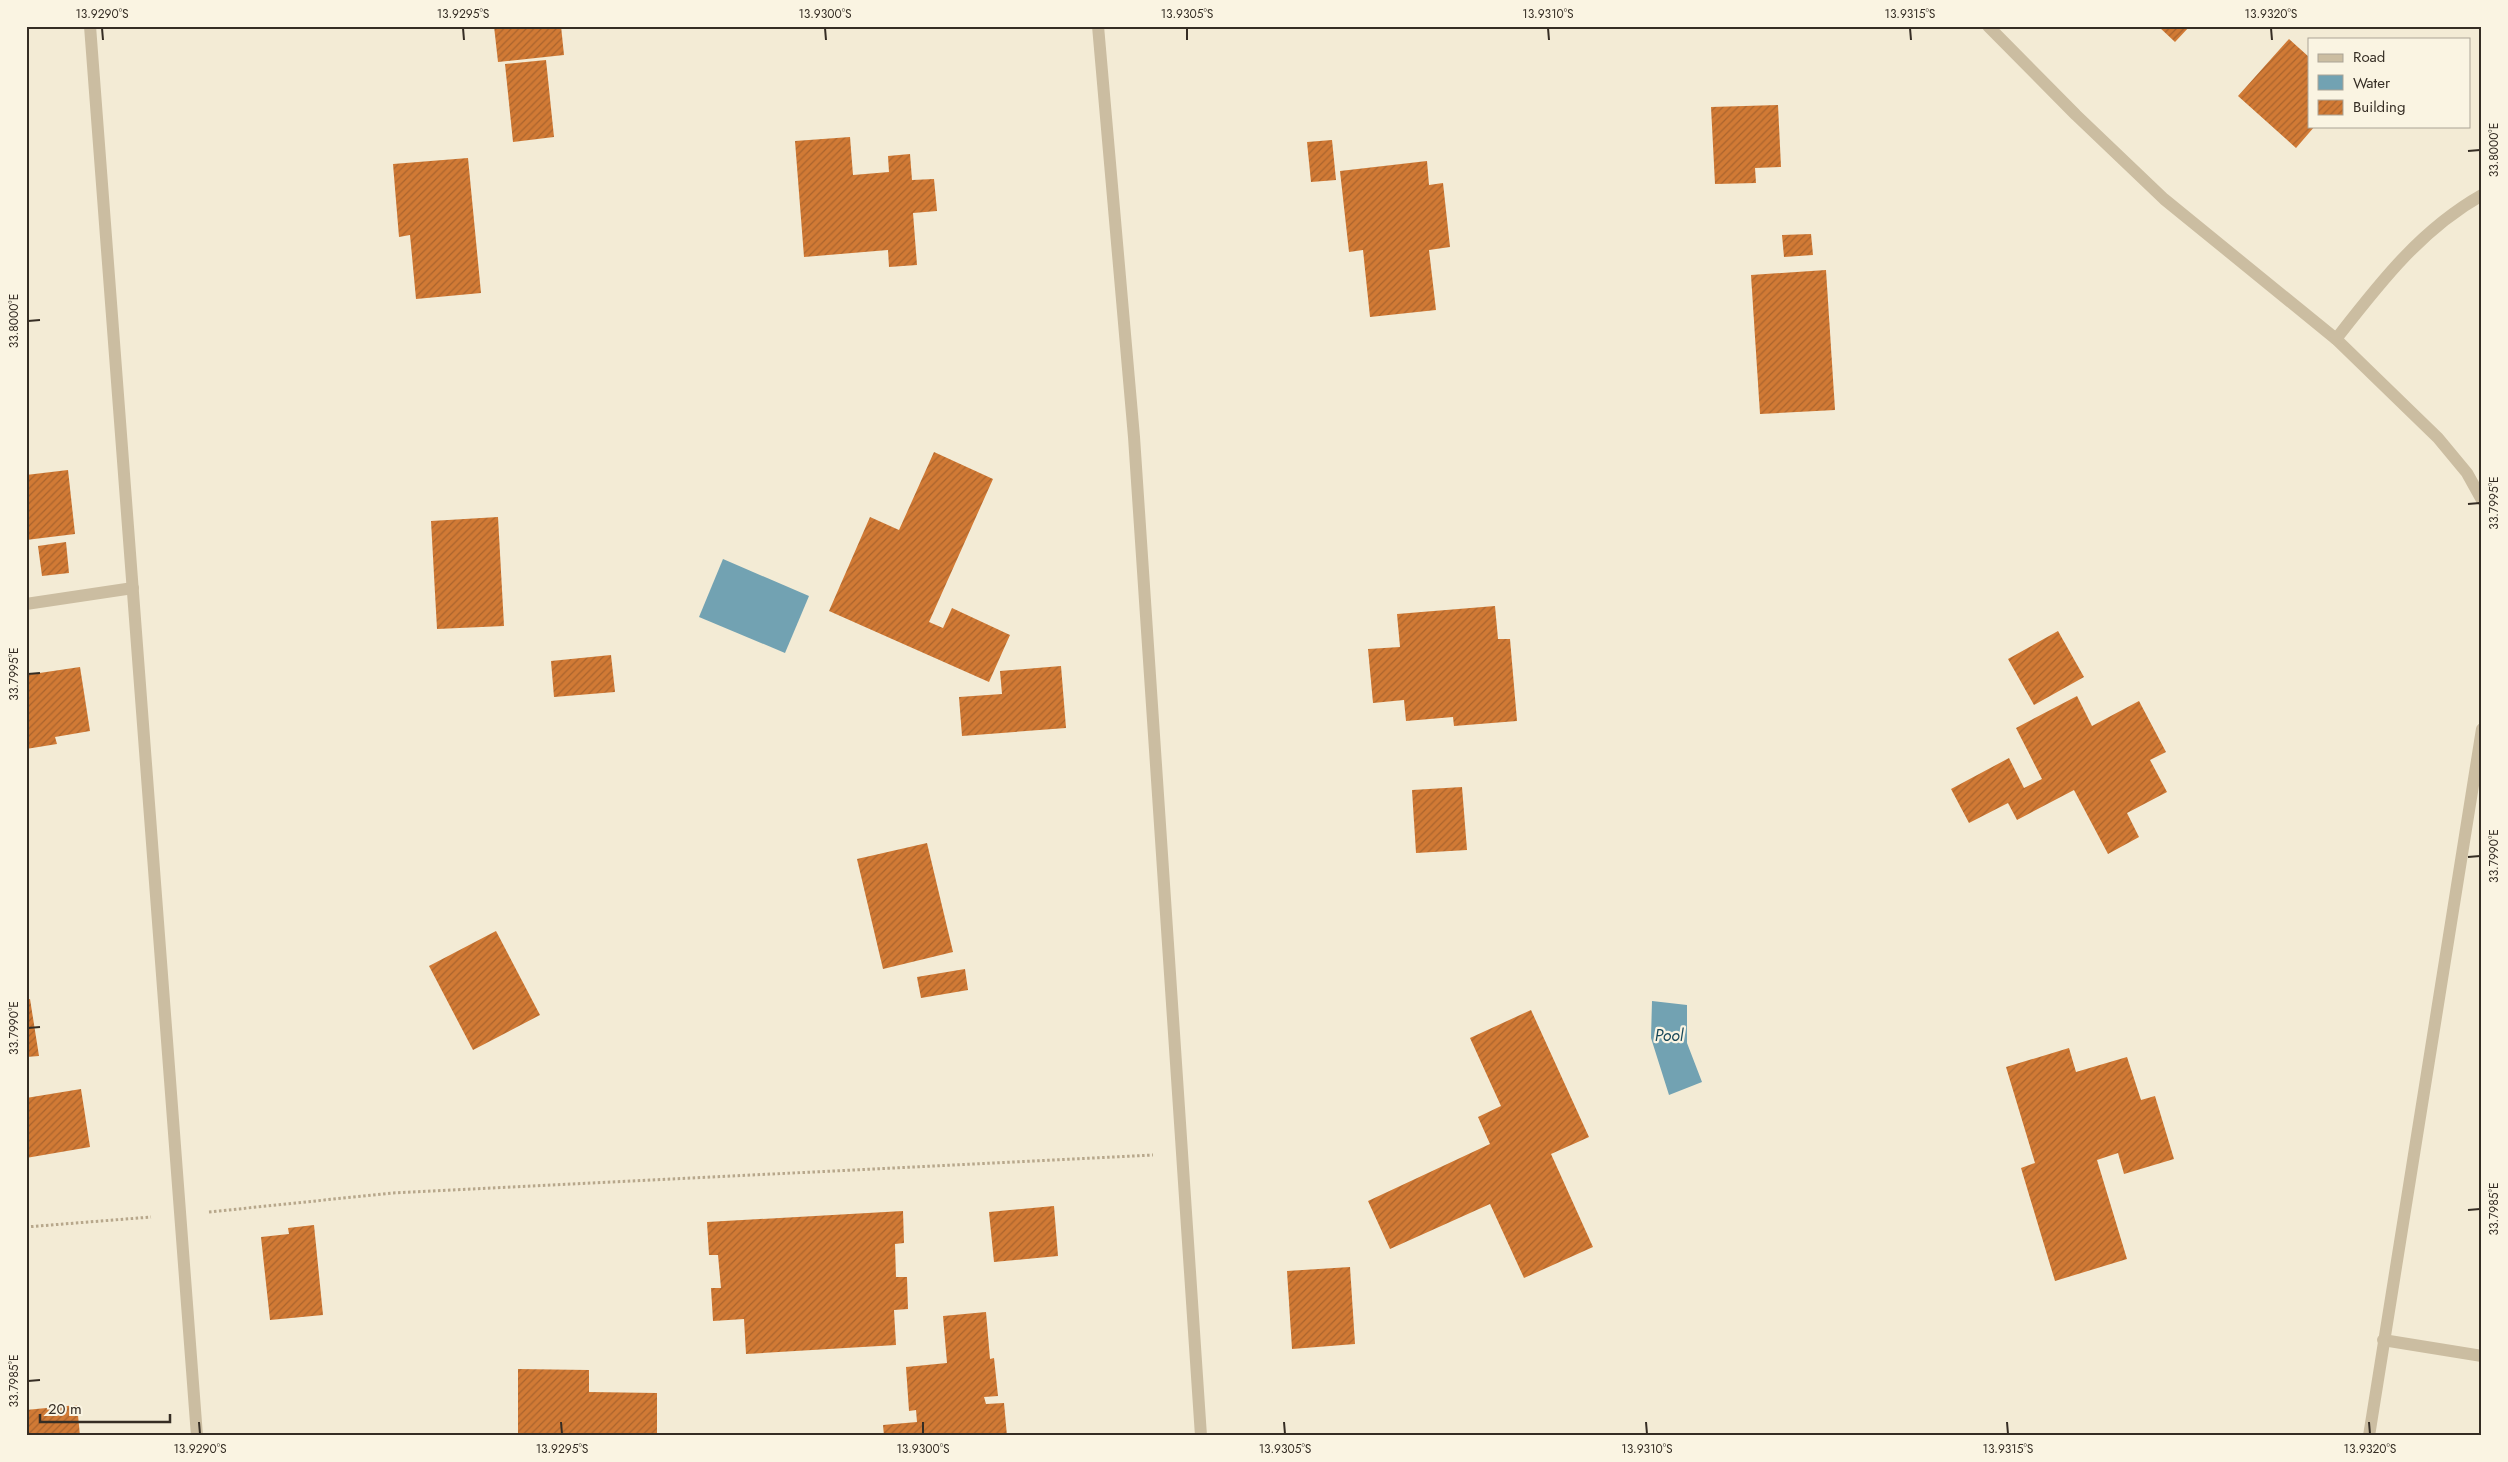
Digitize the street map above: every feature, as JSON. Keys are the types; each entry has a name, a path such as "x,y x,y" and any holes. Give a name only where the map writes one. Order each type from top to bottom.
{"street":[{"path":"90,26 178,1215 197,1436"},
{"path":"1098,26 1134,437 1202,1436"},
{"path":"1988,26 2076,115 2164,199 2336,339 2438,438 2467,473 2482,500"},
{"path":"2336,339 2382,281 2422,237 2463,205 2482,195"},
{"path":"26,604 133,588"},
{"path":"2369,1436 2482,729"},
{"path":"2383,1340 2482,1356"}],"path":[{"path":"26,1227 178,1215 392,1193 1182,1154"}],"water":[{"path":"723,559 809,596 785,653 699,617"},
{"name":"Pool","path":"1652,1001 1687,1005 1687,1043 1702,1082 1669,1095 1651,1038"}],"building":[{"path":"494,26 561,26 564,55 498,62"},
{"path":"2158,26 2190,26 2175,42"},
{"path":"2289,39 2308,56 2308,128 2313,128 2296,148 2238,96"},
{"path":"546,60 554,137 513,142 505,64"},
{"path":"1778,105 1781,167 1755,168 1756,183 1715,184 1711,107"},
{"path":"850,137 853,175 889,172 888,156 910,154 912,180 934,179 937,211 913,213 917,265 889,267 888,250 804,257 795,141"},
{"path":"1332,140 1336,180 1311,182 1307,142"},
{"path":"468,158 481,293 416,299 410,235 399,237 393,164"},
{"path":"1427,161 1429,185 1443,183 1450,247 1429,250 1436,310 1370,317 1363,250 1349,252 1340,171"},
{"path":"1811,234 1813,255 1784,257 1782,235"},
{"path":"1826,270 1835,410 1760,414 1751,275"},
{"path":"934,452 993,479 929,622 943,628 952,608 1010,635 989,682 829,611 870,517 899,530"},
{"path":"68,470 75,534 26,540 26,475"},
{"path":"498,517 504,626 437,629 431,521"},
{"path":"66,542 69,573 42,576 38,546"},
{"path":"1495,606 1498,639 1510,639 1517,721 1454,726 1453,717 1406,721 1404,700 1373,703 1368,649 1400,647 1397,614"},
{"path":"2058,631 2084,677 2034,705 2008,659"},
{"path":"611,655 615,692 554,697 551,661"},
{"path":"1061,666 1066,728 962,736 959,697 1002,694 1000,671"},
{"path":"80,667 90,731 55,737 57,744 26,749 26,675"},
{"path":"2077,696 2092,726 2139,701 2166,752 2150,760 2167,792 2127,813 2139,837 2108,854 2074,790 2017,820 2008,803 1969,823 1951,789 2009,758 2024,788 2042,779 2016,728"},
{"path":"1462,787 1467,850 1416,853 1412,790"},
{"path":"927,843 953,952 883,969 857,859"},
{"path":"496,931 540,1015 473,1050 429,966"},
{"path":"965,969 968,990 921,998 917,977"},
{"path":"30,999 39,1056 26,1057 26,1000"},
{"path":"1531,1010 1589,1137 1551,1154 1593,1247 1524,1278 1490,1204 1390,1249 1368,1201 1490,1144 1478,1117 1501,1106 1470,1038"},
{"path":"2069,1048 2076,1072 2127,1057 2141,1100 2155,1096 2174,1159 2124,1174 2118,1153 2097,1160 2127,1259 2055,1281 2021,1168 2035,1163 2006,1067"},
{"path":"81,1089 90,1147 26,1158 26,1098"},
{"path":"1054,1206 1058,1256 994,1262 989,1212"},
{"path":"903,1211 904,1243 895,1244 896,1277 907,1277 908,1309 894,1310 896,1345 746,1354 744,1319 713,1321 711,1288 721,1288 718,1255 709,1255 707,1222"},
{"path":"314,1225 323,1315 270,1320 261,1237 289,1234 288,1228"},
{"path":"1350,1267 1355,1344 1292,1349 1287,1271"},
{"path":"986,1312 990,1359 994,1358 998,1396 984,1397 986,1404 1004,1403 1007,1436 884,1436 883,1425 917,1422 916,1410 909,1411 906,1367 947,1363 943,1316"},
{"path":"518,1369 589,1370 589,1392 657,1393 657,1436 518,1436"},
{"path":"77,1405 80,1436 26,1436 26,1410"}]}
